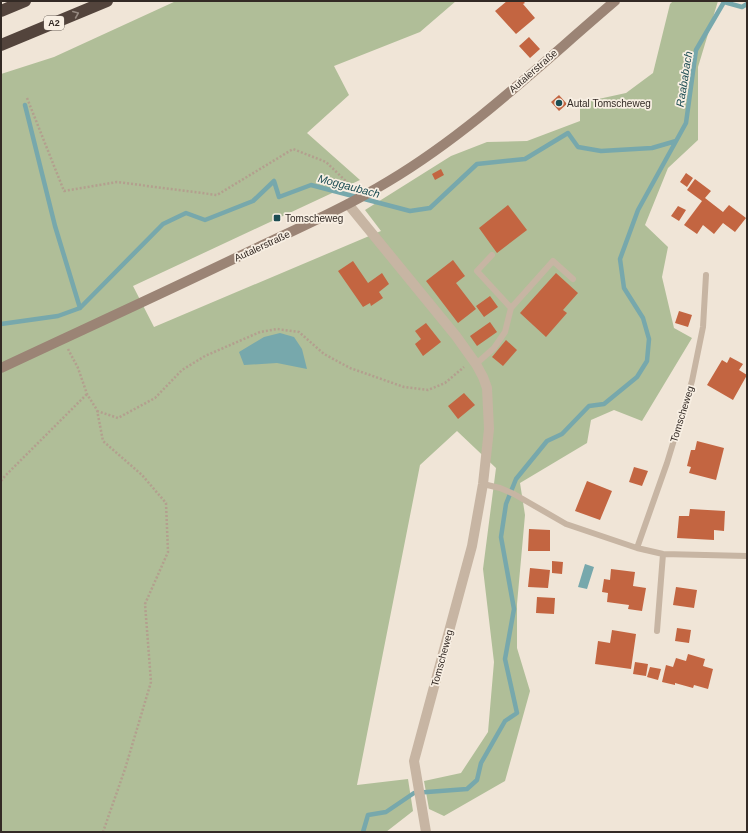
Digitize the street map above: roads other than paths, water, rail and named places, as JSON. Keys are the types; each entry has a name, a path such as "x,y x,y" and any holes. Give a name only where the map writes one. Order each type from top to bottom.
{"highway":[{"path":"1,11 25,1"},
{"name":"A2","path":"1,45 107,1"}],"main road":[{"name":"Autalerstraße","path":"1,368 348,204 388,182 422,160 456,135 501,99 615,1"}],"street":[{"name":"Tomscheweg","path":"348,204 456,336 483,377 487,388 489,429 472,546 414,761 426,832"}],"lane":[{"path":"492,255 477,270 511,308"},
{"path":"474,362 494,348 505,332 511,308 552,261 573,279"},
{"name":"Tomscheweg","path":"637,548 667,463 692,381 703,327 706,275"},
{"path":"482,484 500,488 514,494 566,524 637,548 663,554 747,556"},
{"path":"657,631 663,554"}],"water":[{"path":"280,333 294,337 302,349 307,369 277,363 244,365 239,352 264,337"},
{"path":"585,564 594,567 587,589 578,587"}],"waterway":[{"name":"Raababach","path":"363,832 368,815 386,812 414,793 467,789 477,780 481,763 505,721 517,713 505,659 514,609 501,537 506,504 516,479 547,441 562,434 589,406 604,404 637,377 647,361 649,339 643,318 624,288 620,259 638,210 686,123 696,50 724,2 742,7 747,4"},
{"path":"25,105 55,226 80,308"},
{"name":"Moggaubach","path":"1,324 58,316 80,308 163,224 186,213 205,220 253,201 274,181 279,197 311,185 410,211 430,208 477,164 525,159 568,133 578,147 601,151 652,148 676,141"}],"place":[{"name":"Autal Tomscheweg","path":"559,103"},
{"name":"Tomscheweg","path":"277,218"}]}
